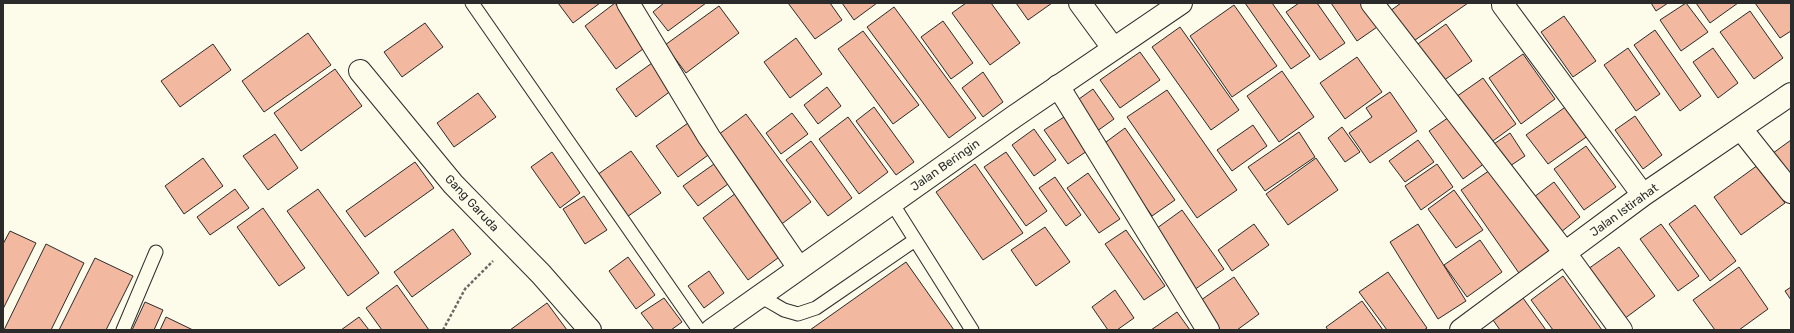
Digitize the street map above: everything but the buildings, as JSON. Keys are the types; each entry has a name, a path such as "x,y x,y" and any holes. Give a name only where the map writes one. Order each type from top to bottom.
{"street":[{"path":"628,3 710,137 799,268"},
{"path":"1080,3 1113,48"},
{"name":"Jalan Beringin","path":"712,330 1058,86 1181,3"},
{"path":"1372,3 1565,253 1621,330"},
{"path":"1503,5 1643,195"},
{"name":"Gang Garuda","path":"360,71 453,184 541,274 590,330"},
{"path":"1058,86 1208,330"},
{"name":"Jalan Istirahat","path":"1461,330 1643,195 1791,94"},
{"path":"1741,129 1791,192"}],"lane":[{"path":"472,3 699,330"},
{"path":"892,203 972,330"},
{"path":"760,296 784,310 798,314 816,308 915,240"},
{"path":"123,330 156,252"}],"path":[{"path":"443,330 465,289 511,244"}]}
